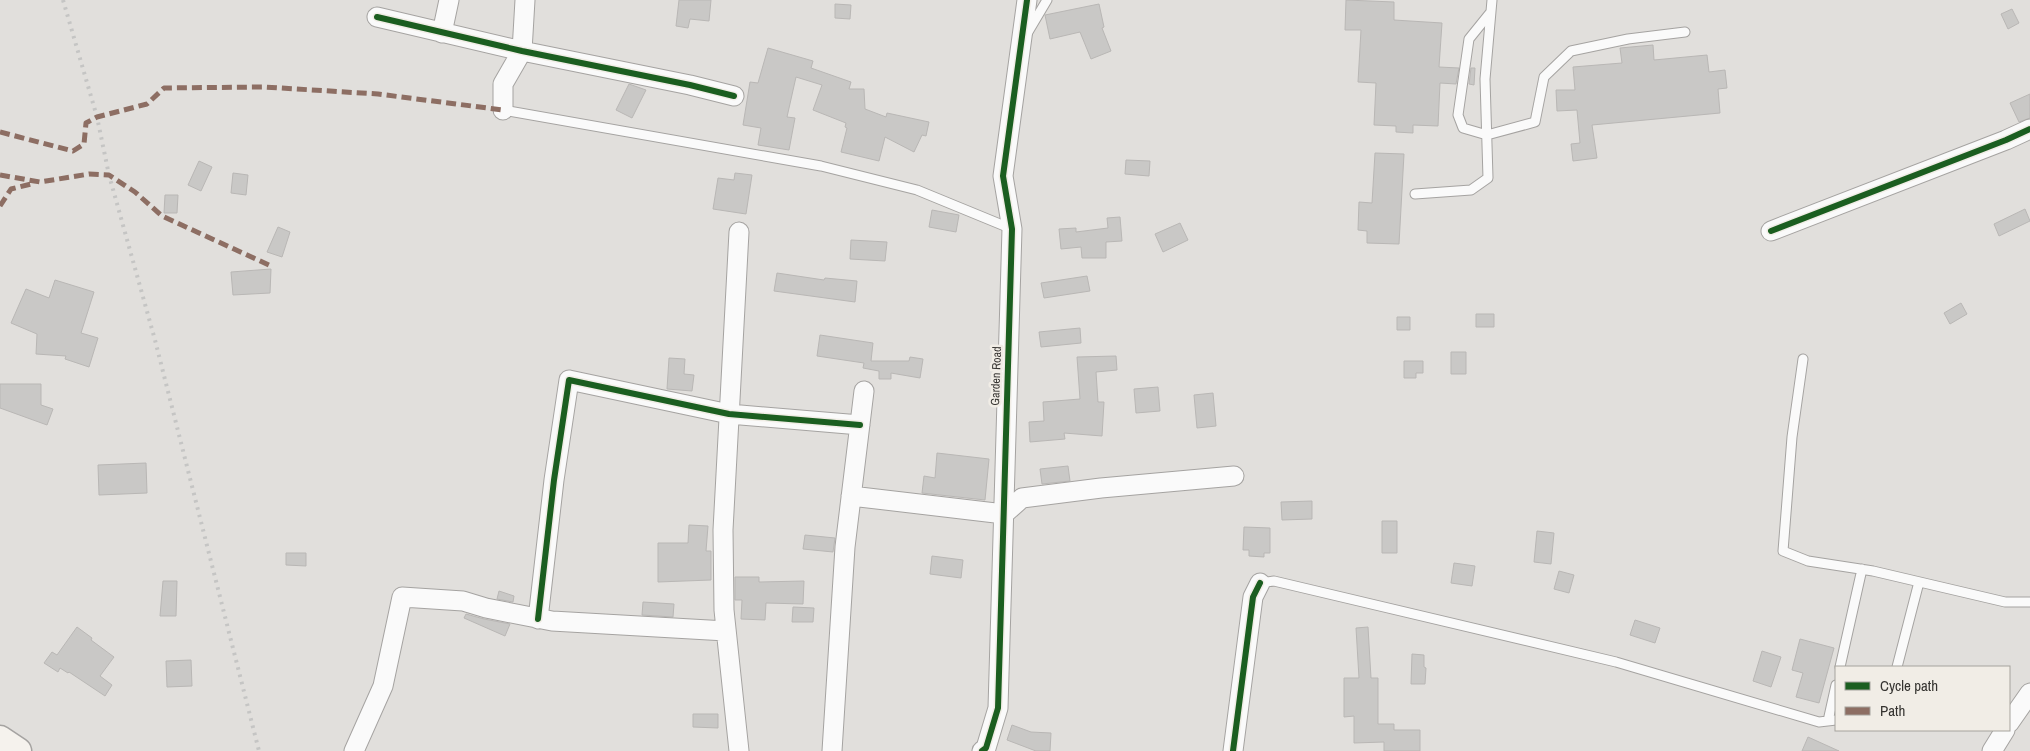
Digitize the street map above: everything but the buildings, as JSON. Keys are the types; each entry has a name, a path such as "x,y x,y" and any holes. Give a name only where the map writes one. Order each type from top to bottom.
{"main road":[{"path":"0,739 18,751"}],"street":[{"path":"442,33 449,0"},
{"path":"503,110 503,84 522,51 525,0"},
{"name":"Garden Road","path":"982,751 986,748 998,708 1012,229 1003,176 1027,0"},
{"path":"377,17 522,51 690,85 734,96"},
{"path":"1771,231 2006,140 2030,128"},
{"path":"739,232 723,530 724,610 739,751"},
{"path":"538,618 554,480 569,380 729,414 860,425"},
{"path":"832,751 844,547 864,391"},
{"path":"851,496 1004,514 1022,498 1101,488 1234,476"},
{"path":"1233,751 1253,597 1260,584"},
{"path":"354,751 383,686 402,597 463,601 486,608 552,621 726,631"},
{"path":"2010,722 2030,693"},
{"path":"1992,751 2004,731"}],"lane":[{"path":"1023,38 1047,0"},
{"path":"1415,194 1471,190 1488,178 1485,79 1492,0"},
{"path":"1490,13 1469,39 1458,115 1463,128 1487,135 1535,122 1544,77 1571,51 1628,39 1685,32"},
{"path":"503,110 821,166 917,190 1012,229"},
{"path":"1803,358 1792,437 1783,551 1808,560 1862,569 2005,602 2030,602"},
{"path":"1840,666 1862,569"},
{"path":"1260,584 1274,581 1616,662 1819,722 1832,721 1835,694"},
{"path":"1897,666 1919,582"}],"railway":[{"path":"63,0 97,117 109,175 155,340 259,751"}],"marked path":[{"path":"0,132 73,151 84,144 86,123 97,117 147,104 164,88 264,87 378,94 503,110"},
{"path":"0,175 40,182 89,174 109,175 135,192 162,216 271,266"},
{"path":"0,206 11,189 35,183"}],"cycle path":[{"path":"982,751 986,748 998,708 1012,229 1003,176 1027,0"},
{"path":"377,17 522,51 690,85 734,96"},
{"path":"1771,231 2030,129"},
{"path":"538,619 554,480 569,380 729,414 860,425"},
{"path":"1233,751 1253,597 1260,583"}]}
